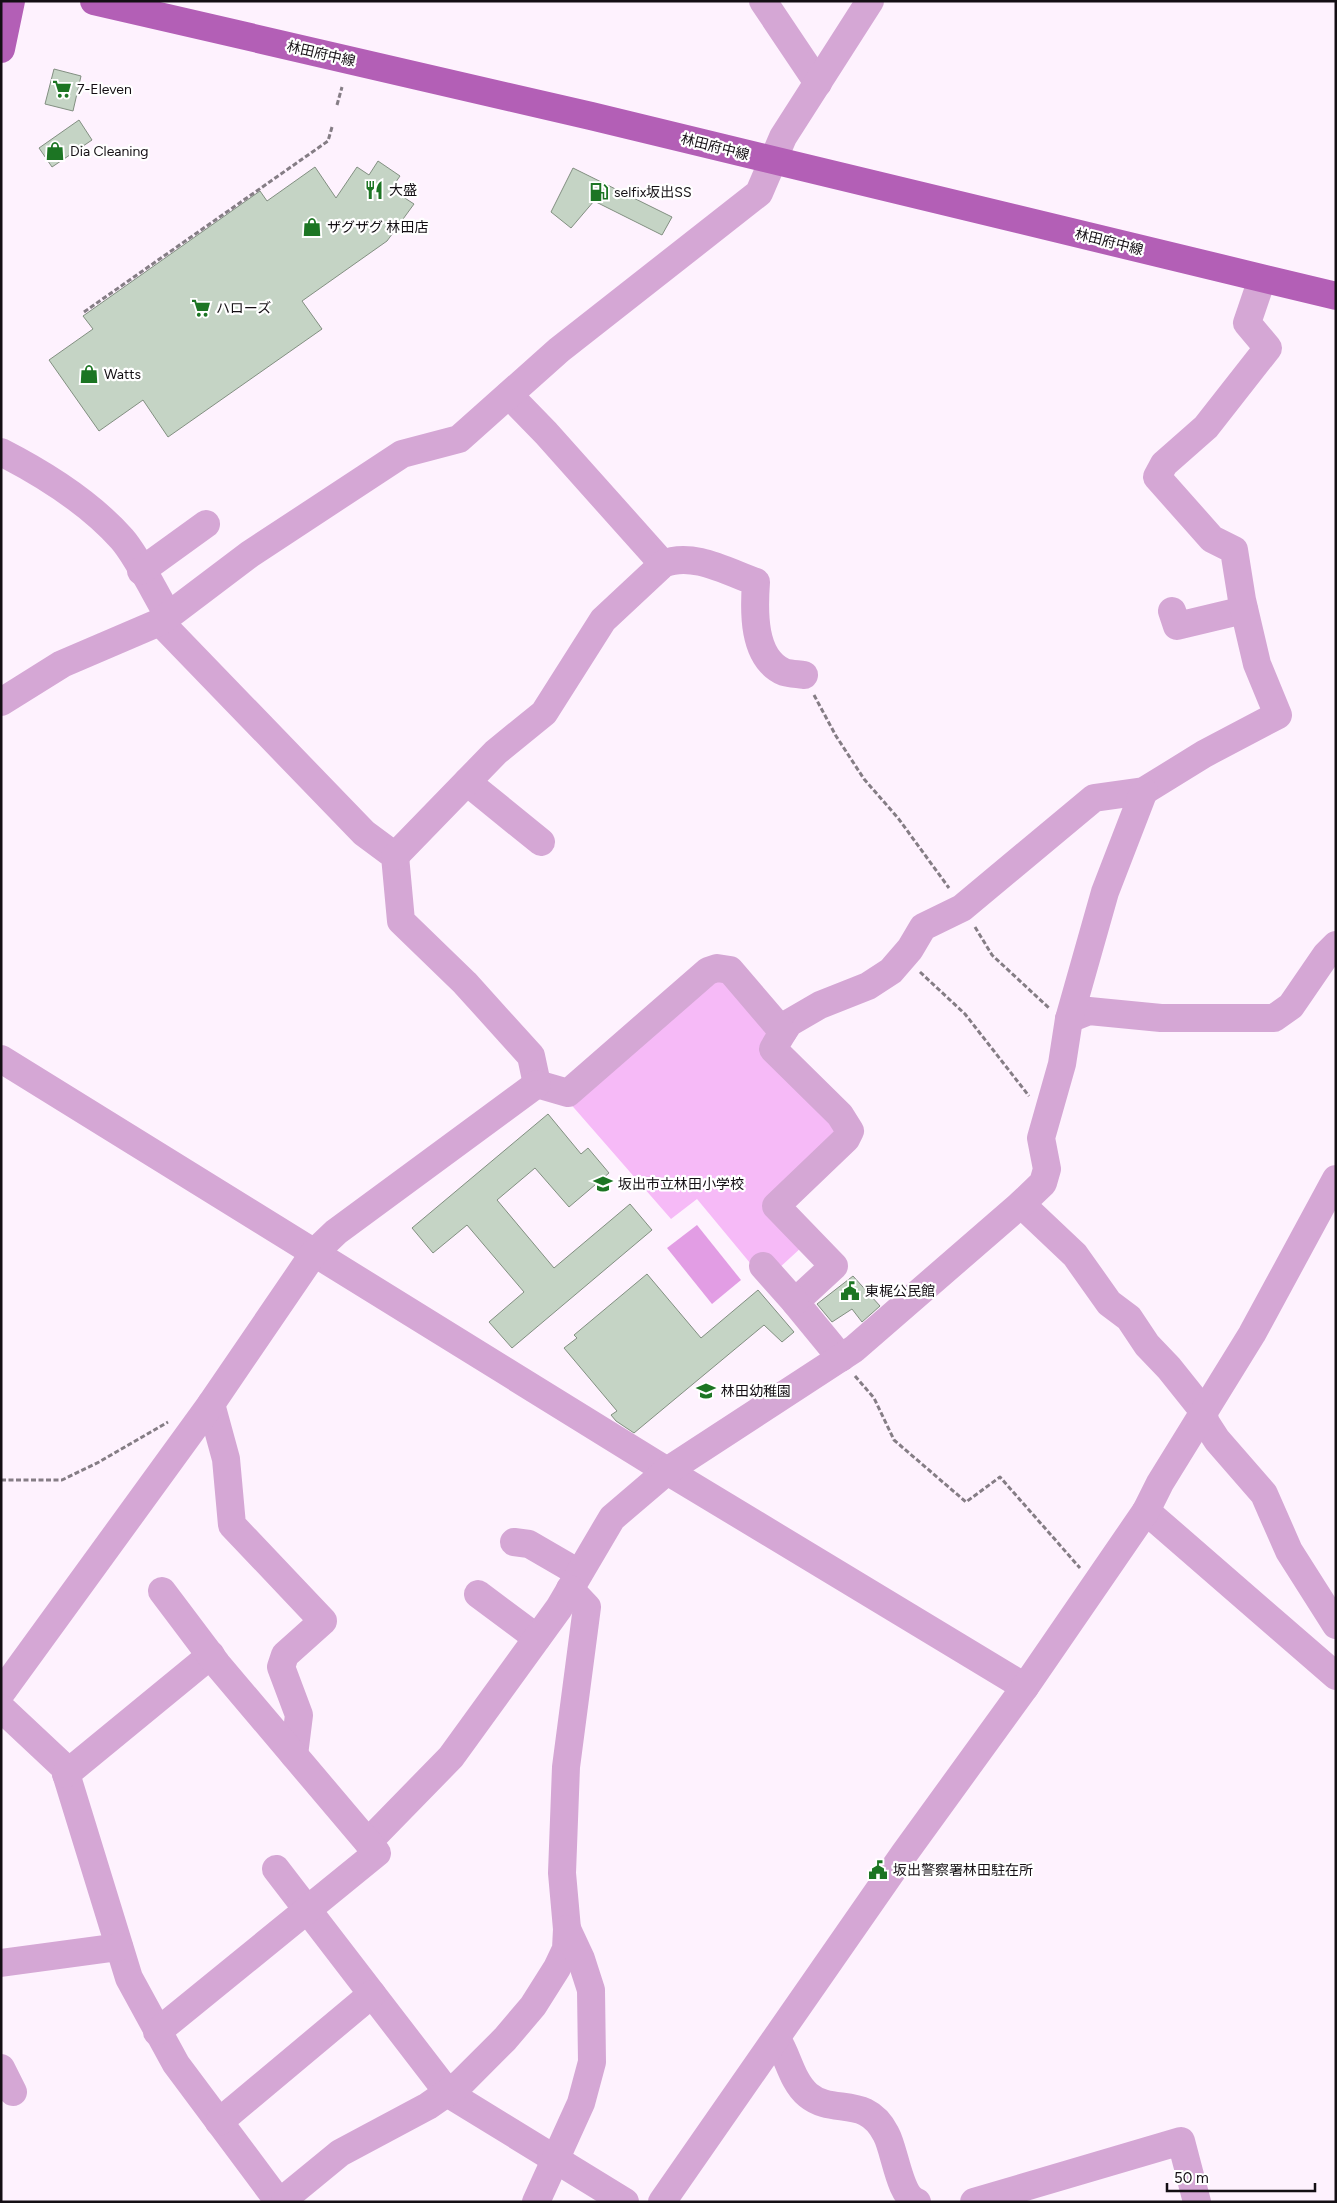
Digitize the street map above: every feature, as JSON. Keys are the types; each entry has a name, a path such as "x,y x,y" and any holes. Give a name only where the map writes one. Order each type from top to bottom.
{"main road":[{"path":"1,49 11,1"},
{"name":"林田府中線","path":"94,1 591,116 1336,296"}],"street":[{"path":"763,1 818,83"},
{"path":"1,702 62,664 164,619 250,554 402,454 459,439 559,350 759,192 783,137 870,1"},
{"path":"795,1302 834,1266 776,1206 846,1139 850,1131 840,1115 773,1049 789,1023 820,1005 868,986 890,971 907,952 923,926 962,908 1094,798 1144,791 1204,754 1278,715 1257,664 1244,610 1234,550 1212,540 1157,477 1164,464 1206,427 1268,348 1247,323 1262,279"},
{"path":"509,395 546,433 663,564"},
{"path":"1,452 26,464 87,506 124,540 164,619 364,833 395,856 401,921 466,983 531,1056 537,1084"},
{"path":"141,571 206,524"},
{"path":"395,856 496,752 544,713 603,620 663,564 674,559 688,558 756,582 754,608 756,626 769,660 784,672 804,675"},
{"path":"1172,611 1177,626 1244,610"},
{"path":"466,782 541,842"},
{"path":"368,1842 450,1757 537,1638 575,1581 612,1518 667,1471 854,1349 1043,1183 1047,1169 1041,1138 1062,1064 1069,1019 1105,892 1144,791"},
{"path":"1069,1019 1089,1011 1161,1018 1274,1018 1291,1006 1326,955 1336,945"},
{"path":"537,1084 568,1093 708,971 717,968 730,970 783,1032"},
{"path":"1,1059 667,1471 1025,1687"},
{"path":"5,1685 211,1404 314,1253 336,1232 537,1084"},
{"path":"662,2202 904,1854 1025,1687 1146,1511 1160,1483 1204,1416 1252,1334 1336,1179"},
{"path":"1021,1204 1075,1255 1109,1303 1129,1318 1147,1345 1169,1368 1201,1408 1206,1423 1217,1440 1264,1494 1289,1551 1336,1625"},
{"path":"763,1266 841,1358"},
{"path":"211,1404 226,1459 232,1525 323,1621 285,1655 281,1667 299,1715 294,1755"},
{"path":"1146,1511 1336,1676"},
{"path":"285,2202 290,2194 340,2153 428,2106 448,2092 505,2039 533,2006 566,1950 567,1929 562,1873 566,1767 587,1607 575,1581 529,1544 514,1542"},
{"path":"157,2032 377,1853 211,1655 162,1591"},
{"path":"478,1594 537,1638"},
{"path":"66,1774 211,1655"},
{"path":"1,1708 64,1767 129,1978 176,2064 279,2202"},
{"path":"276,1869 448,2092 625,2202"},
{"path":"536,2202 554,2158 581,2103 592,2062 591,1990 581,1959 567,1929"},
{"path":"1,1964 119,1947"},
{"path":"219,2122 372,1994"},
{"path":"776,2039 806,2094 818,2103 856,2107 869,2114 886,2133 895,2156 902,2184 913,2200 917,2202"},
{"path":"1,2068 13,2092"},
{"path":"974,2202 1181,2141 1197,2202"}],"path":[{"path":"337,105 342,87"},
{"path":"84,312 328,141 332,127"},
{"path":"804,675 836,736 864,778 934,864 992,956 1060,1018 1069,1019"},
{"path":"907,952 923,977 965,1014 1027,1093 1048,1116"},
{"path":"841,1358 874,1398 894,1440 966,1502 1000,1477 1094,1586"},
{"path":"1,1480 62,1480 99,1462 176,1417"}],"shaded area":[{"path":"713,975 727,976 837,1118 835,1137 764,1205 803,1246 765,1281 697,1199 671,1219 568,1101"},
{"path":"697,1225 741,1280 712,1304 667,1248"}],"building":[{"path":"54,69 81,76 73,111 45,104"},
{"path":"79,120 92,140 52,167 39,148"},
{"name":"ハローズ","path":"378,161 400,176 391,189 414,204 387,241 302,301 322,329 168,437 143,400 99,431 49,360 93,329 83,316 260,191 267,201 315,167 336,198 357,167 369,175"},
{"path":"573,168 672,217 662,235 594,201 571,228 551,212"},
{"path":"548,1114 581,1154 588,1148 609,1173 569,1207 535,1168 497,1200 554,1268 630,1204 652,1230 512,1348 489,1322 524,1292 467,1225 433,1253 412,1228"},
{"path":"647,1274 701,1338 758,1290 794,1332 782,1342 764,1325 634,1433 616,1421 611,1415 617,1411 564,1348 577,1338 574,1335"},
{"name":"東梶公民館","path":"853,1276 880,1306 862,1322 852,1309 832,1322 817,1304"}],"place":[{"name":"7-Eleven","path":"62,89"},
{"name":"Dia Cleaning","path":"55,151"},
{"name":"大盛","path":"374,190"},
{"name":"selfix坂出SS","path":"599,192"},
{"name":"ザグザグ 林田店","path":"312,227"},
{"name":"ハローズ","path":"201,308"},
{"name":"Watts","path":"89,374"},
{"name":"坂出市立林田小学校","path":"603,1184"},
{"name":"東梶公民館","path":"850,1291"},
{"name":"林田幼稚園","path":"706,1391"},
{"name":"坂出警察署林田駐在所","path":"878,1870"}]}
